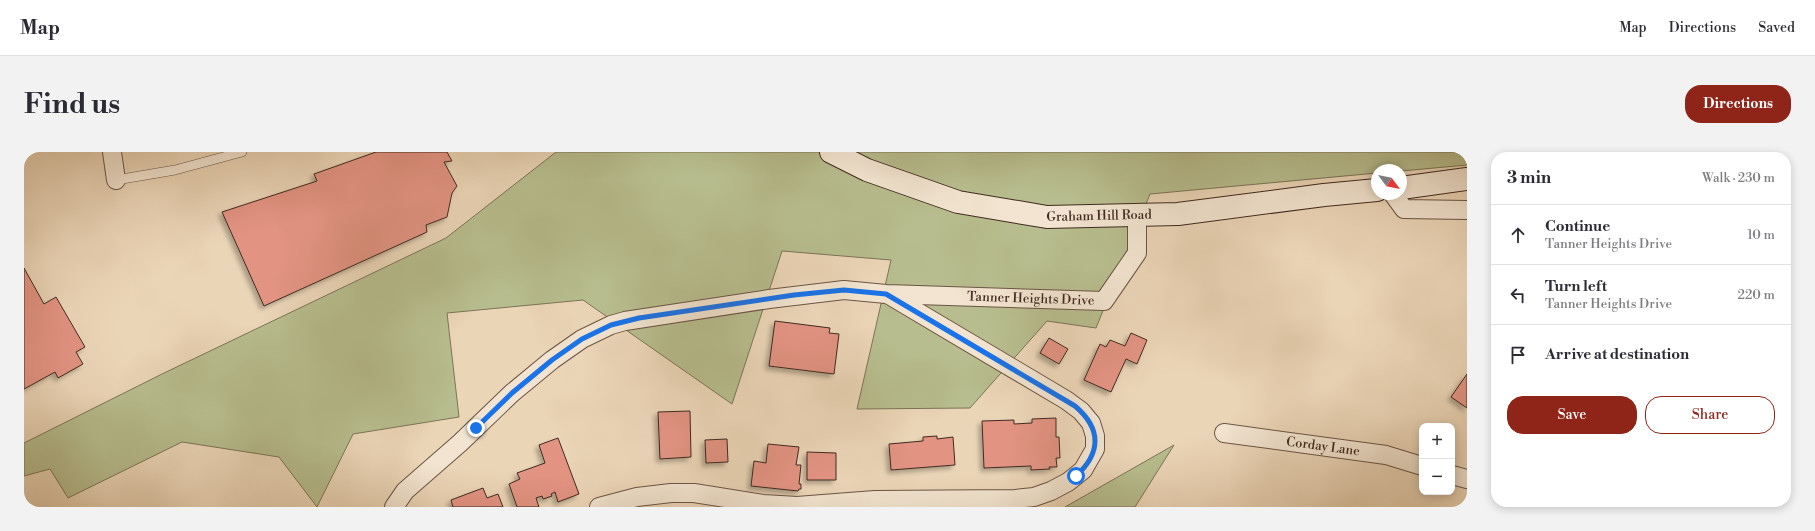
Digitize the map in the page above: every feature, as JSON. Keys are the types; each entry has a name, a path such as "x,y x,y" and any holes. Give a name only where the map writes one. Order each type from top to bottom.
{"main road":[{"name":"Graham Hill Road","path":"831,152 867,170 958,202 1047,217 1178,214 1371,191"},
{"path":"1407,187 1467,179"}],"street":[{"path":"112,152 116,180"},
{"path":"1397,200 1404,209 1467,210"},
{"name":"Tanner Heights Drive","path":"394,507 405,491 532,377 567,349 611,325 639,318 794,295 844,290 886,294 1104,301 1137,253 1137,215"},
{"name":"Tanner Heights Drive","path":"599,507 637,497 671,493 694,493 763,504 797,506 875,500 1024,499 1051,491 1068,482 1083,470 1092,455 1096,442 1094,429 1081,411 1066,400 886,294"},
{"name":"Corday Lane","path":"1224,433 1386,455 1419,465"},
{"path":"1455,476 1467,479"}],"lane":[{"path":"116,180 175,170 242,152"}],"green space":[{"path":"556,152 1467,152 1467,165 1407,170 1407,164 1371,164 1371,174 1150,194 1096,328 1047,321 970,408 857,409 891,260 782,251 732,404 583,300 447,313 459,417 353,434 317,507 279,457 182,442 68,498 50,469 24,476 24,443 162,374 446,238"},
{"path":"1174,445 1135,507 1065,507"}],"building":[{"path":"376,152 447,152 452,161 444,162 457,186 452,193 447,217 426,225 427,232 264,306 222,212 317,181 314,174"},
{"path":"24,268 44,304 56,297 85,347 76,352 83,364 58,378 55,372 24,389"},
{"path":"775,321 830,328 829,333 839,334 834,374 769,366"},
{"path":"1131,333 1147,340 1137,364 1126,359 1111,392 1084,380 1100,344 1106,347 1110,340 1125,346"},
{"path":"1049,338 1068,349 1059,364 1040,353"},
{"path":"1467,374 1467,408 1451,397"},
{"path":"690,411 691,457 660,459 658,412"},
{"path":"1056,418 1056,437 1059,437 1060,458 1056,458 1057,467 1031,470 1031,466 984,468 982,421 1014,420 1014,424 1032,423 1032,419"},
{"path":"937,436 937,439 953,437 955,465 891,470 889,444 923,441 923,437"},
{"path":"558,438 579,494 558,502 555,492 551,494 552,496 543,499 542,496 536,498 539,507 517,507 509,484 520,479 517,473 545,463 539,445"},
{"path":"727,439 728,462 706,463 705,440"},
{"path":"768,444 799,447 796,465 801,465 799,484 801,484 801,489 798,491 751,486 754,461 766,463"},
{"path":"807,452 836,453 836,480 807,480"},
{"path":"483,488 487,498 498,494 503,507 453,507 451,500"}],"route":[{"path":"476,428 512,393 552,360 582,339 611,325 639,318 794,295 844,290 886,294 953,332 1075,406 1091,423 1094,429 1096,442 1088,463 1076,476"}]}
